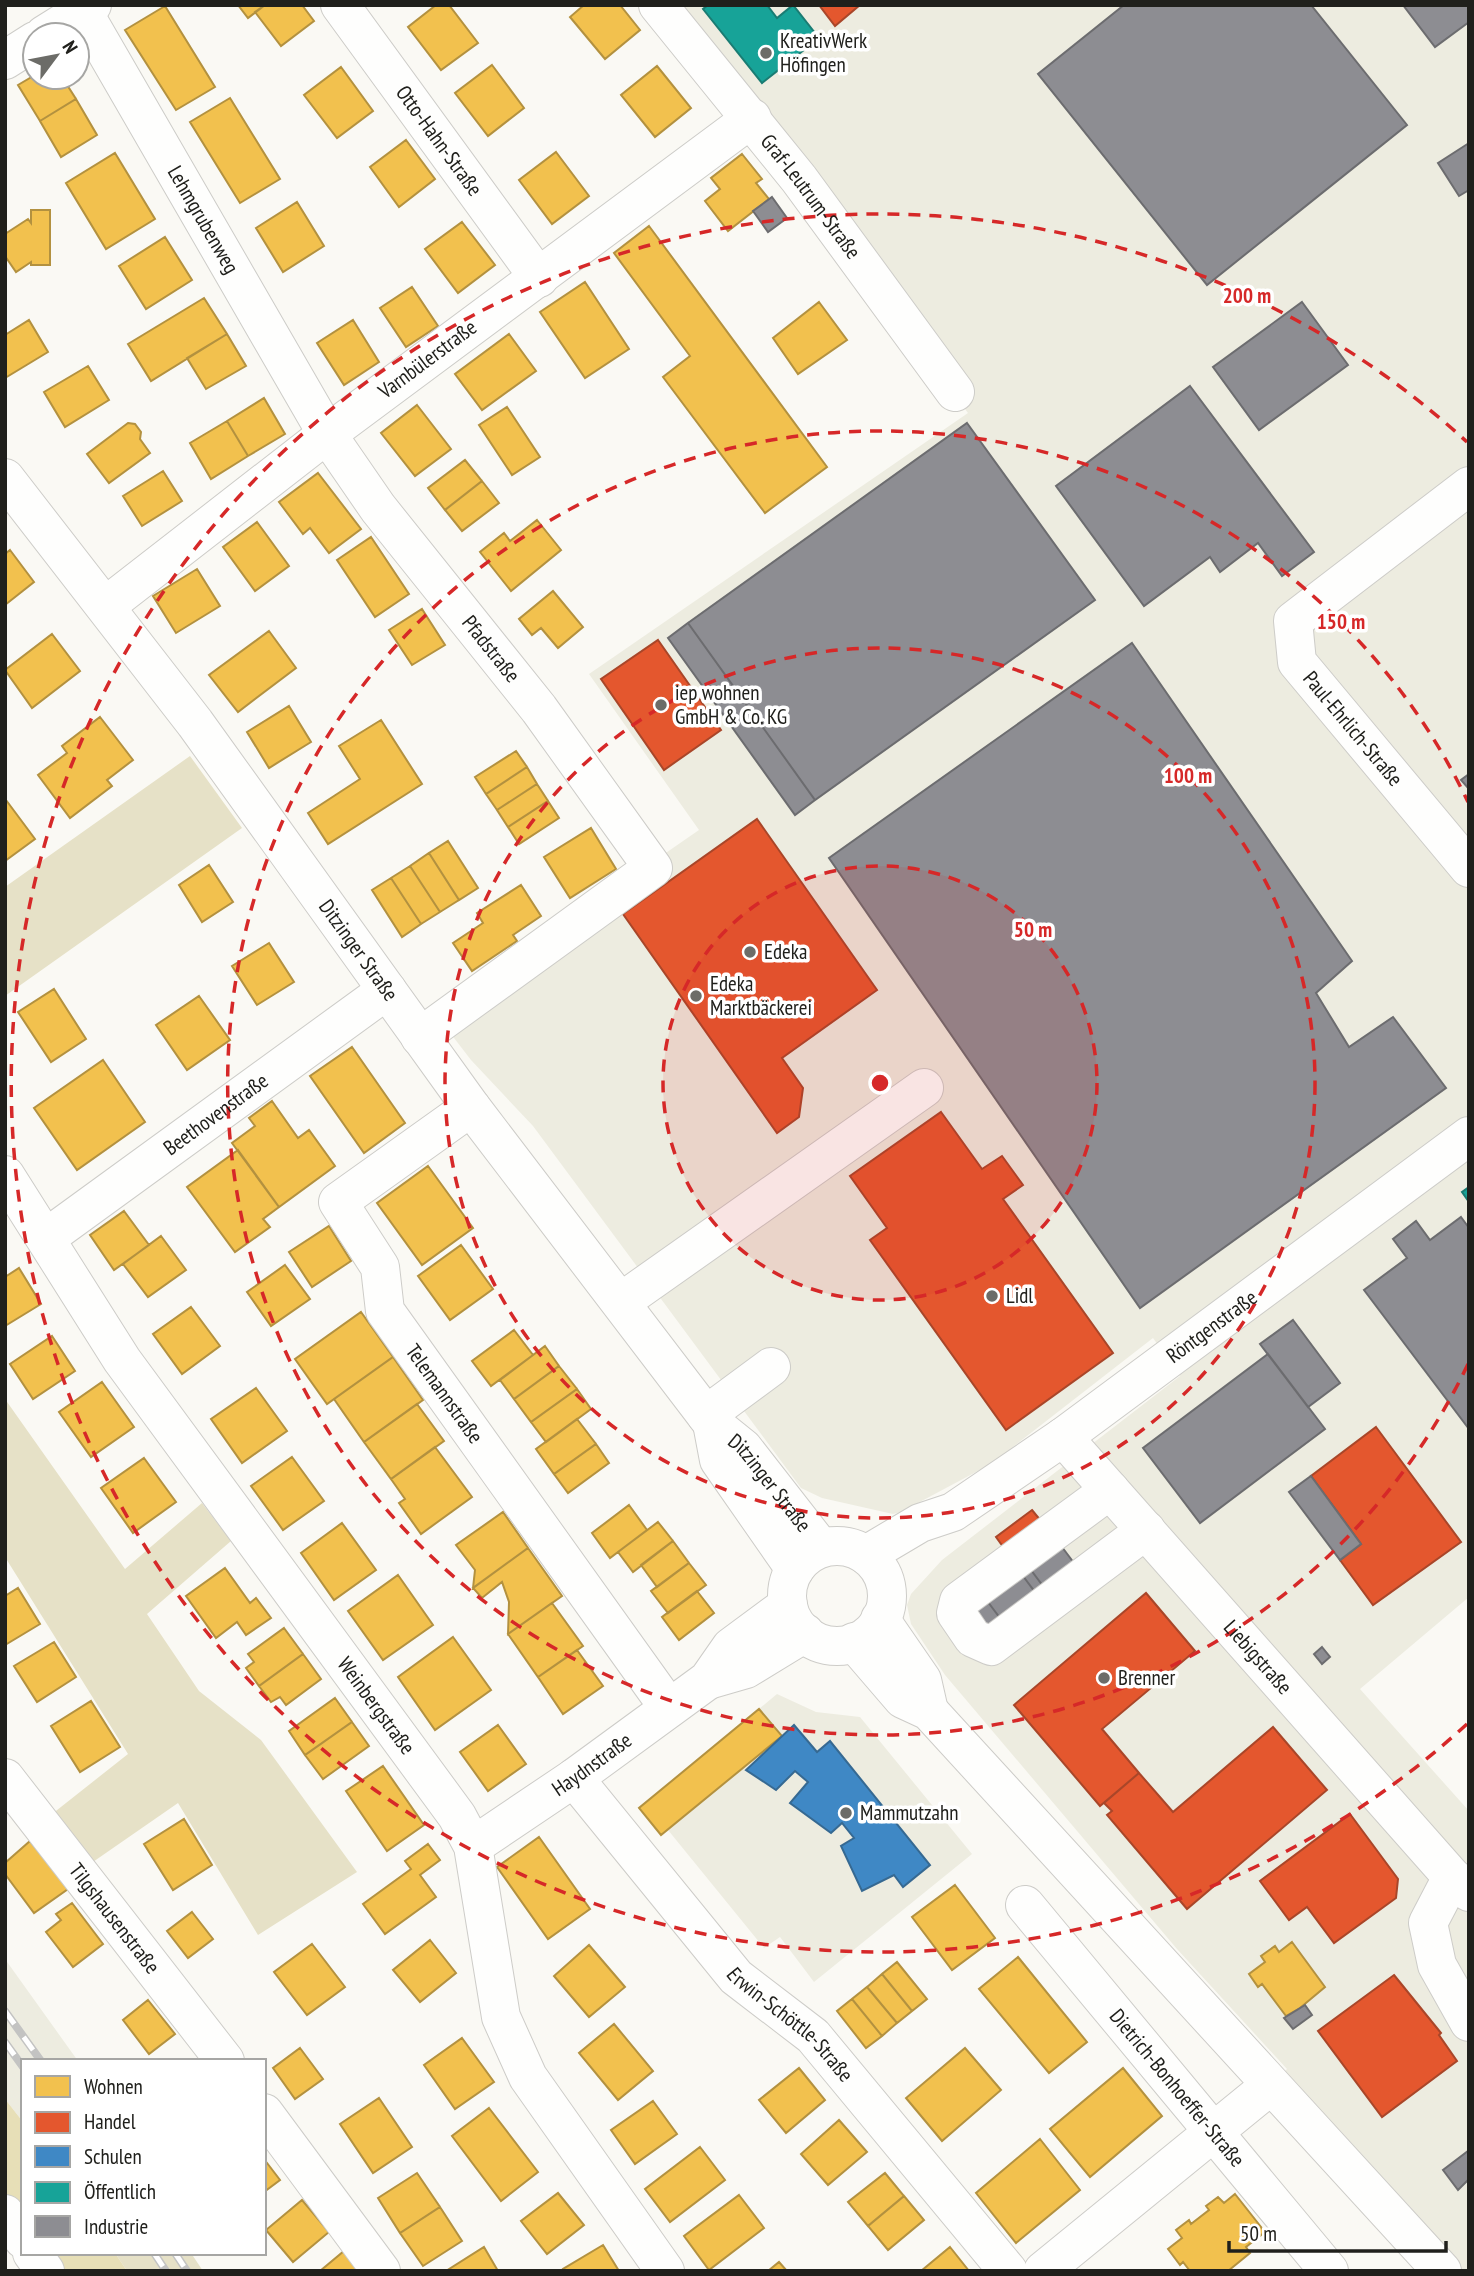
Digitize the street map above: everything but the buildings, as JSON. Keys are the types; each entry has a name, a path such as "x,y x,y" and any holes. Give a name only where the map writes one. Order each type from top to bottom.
{"street":[{"name":"Otto-Hahn-Straße","path":"340,5 539,278"},
{"name":"Graf-Leutrum-Straße","path":"658,5 752,118 955,393"},
{"path":"64,21 84,7"},
{"name":"Lehmgrubenweg","path":"84,7 327,434"},
{"path":"5,60 21,50"},
{"name":"Varnbülerstraße","path":"107,605 327,434 752,118"},
{"name":"Pfadstraße","path":"327,434 378,508 539,709 653,868 420,1037"},
{"name":"Ditzinger Straße","path":"5,478 107,605 471,1107 709,1419 743,1448 802,1589"},
{"name":"Paul-Ehrlich-Straße","path":"1469,485 1293,621 1297,662 1469,868"},
{"name":"Beethovenstraße","path":"46,1238 387,990"},
{"path":"621,1302 924,1088"},
{"name":"Telemannstraße","path":"471,1107 338,1202 380,1266 385,1311 669,1708"},
{"name":"Röntgenstraße","path":"875,1569 920,1523 953,1512 1063,1437 1469,1136"},
{"name":"Weinbergstraße","path":"5,1175 122,1360 449,1805 472,1846 501,2017 528,2077 665,2271"},
{"path":"709,1419 771,1367"},
{"name":"Liebigstraße","path":"1063,1437 1460,1885 1429,1923 1437,1965 1469,2022"},
{"path":"1110,1490 959,1601 956,1613 973,1638 991,1646 1146,1530"},
{"path":"840,1546 875,1569 887,1595 867,1631 828,1645 802,1589 840,1546"},
{"name":"Haydnstraße","path":"472,1846 574,1778 708,1680 730,1647 802,1589"},
{"path":"867,1631 902,1699 929,1711 1442,2271"},
{"name":"Tilgshausenstraße","path":"5,1778 223,2059"},
{"name":"Erwin-Schöttle-Straße","path":"574,1778 736,1977 813,2036 1009,2271"},
{"name":"Dietrich-Bonhoeffer-Straße","path":"1025,1905 1329,2271"},
{"path":"1043,2271 1271,2085"},
{"path":"266,2116 381,2271"},
{"path":"5,2214 21,2236"},
{"path":"33,2255 44,2271"}],"shaded area":[{"path":"658,5 1469,5 1469,1597 1360,1689 1469,1811 1469,2271 1442,2271 1271,2085 1287,2069 1177,1949 945,1675 911,1624 907,1605 911,1594 942,1560 1180,1376 1153,1338 991,1464 901,1512 893,1514 822,1498 801,1488 533,1126 471,1060 444,1025 657,859 699,830 589,674 968,413"},
{"path":"190,756 242,828 5,996 5,887"},
{"path":"5,1399 125,1569 202,1503 231,1541 147,1614 199,1691 261,1740 357,1872 258,1935 178,1803 90,1864 47,1818 128,1754 5,1557"},
{"path":"777,1694 816,1712 860,1717 972,1854 814,1982 780,1937 764,1948 668,1830 661,1835 639,1808"},
{"path":"5,1959 77,2059 21,2059 21,2119 5,2099"},
{"path":"5,2099 21,2119 21,2237 5,2214"},
{"path":"33,2255 116,2255 127,2271 44,2271"},
{"path":"116,2255 192,2255 203,2271 127,2271"}],"railway":[{"path":"5,2011 40,2059"},
{"path":"5,2042 21,2064"},
{"path":"155,2255 166,2271"},
{"path":"176,2255 187,2271"}],"place":[{"name":"KreativWerk Höfingen","path":"766,53"},
{"name":"iep wohnen GmbH & Co. KG","path":"661,705"},
{"name":"Edeka","path":"750,952"},
{"name":"Edeka Marktbäckerei","path":"696,996"},
{"name":"Lidl","path":"992,1296"},
{"name":"Brenner","path":"1104,1678"},
{"name":"Mammutzahn","path":"846,1813"}]}
